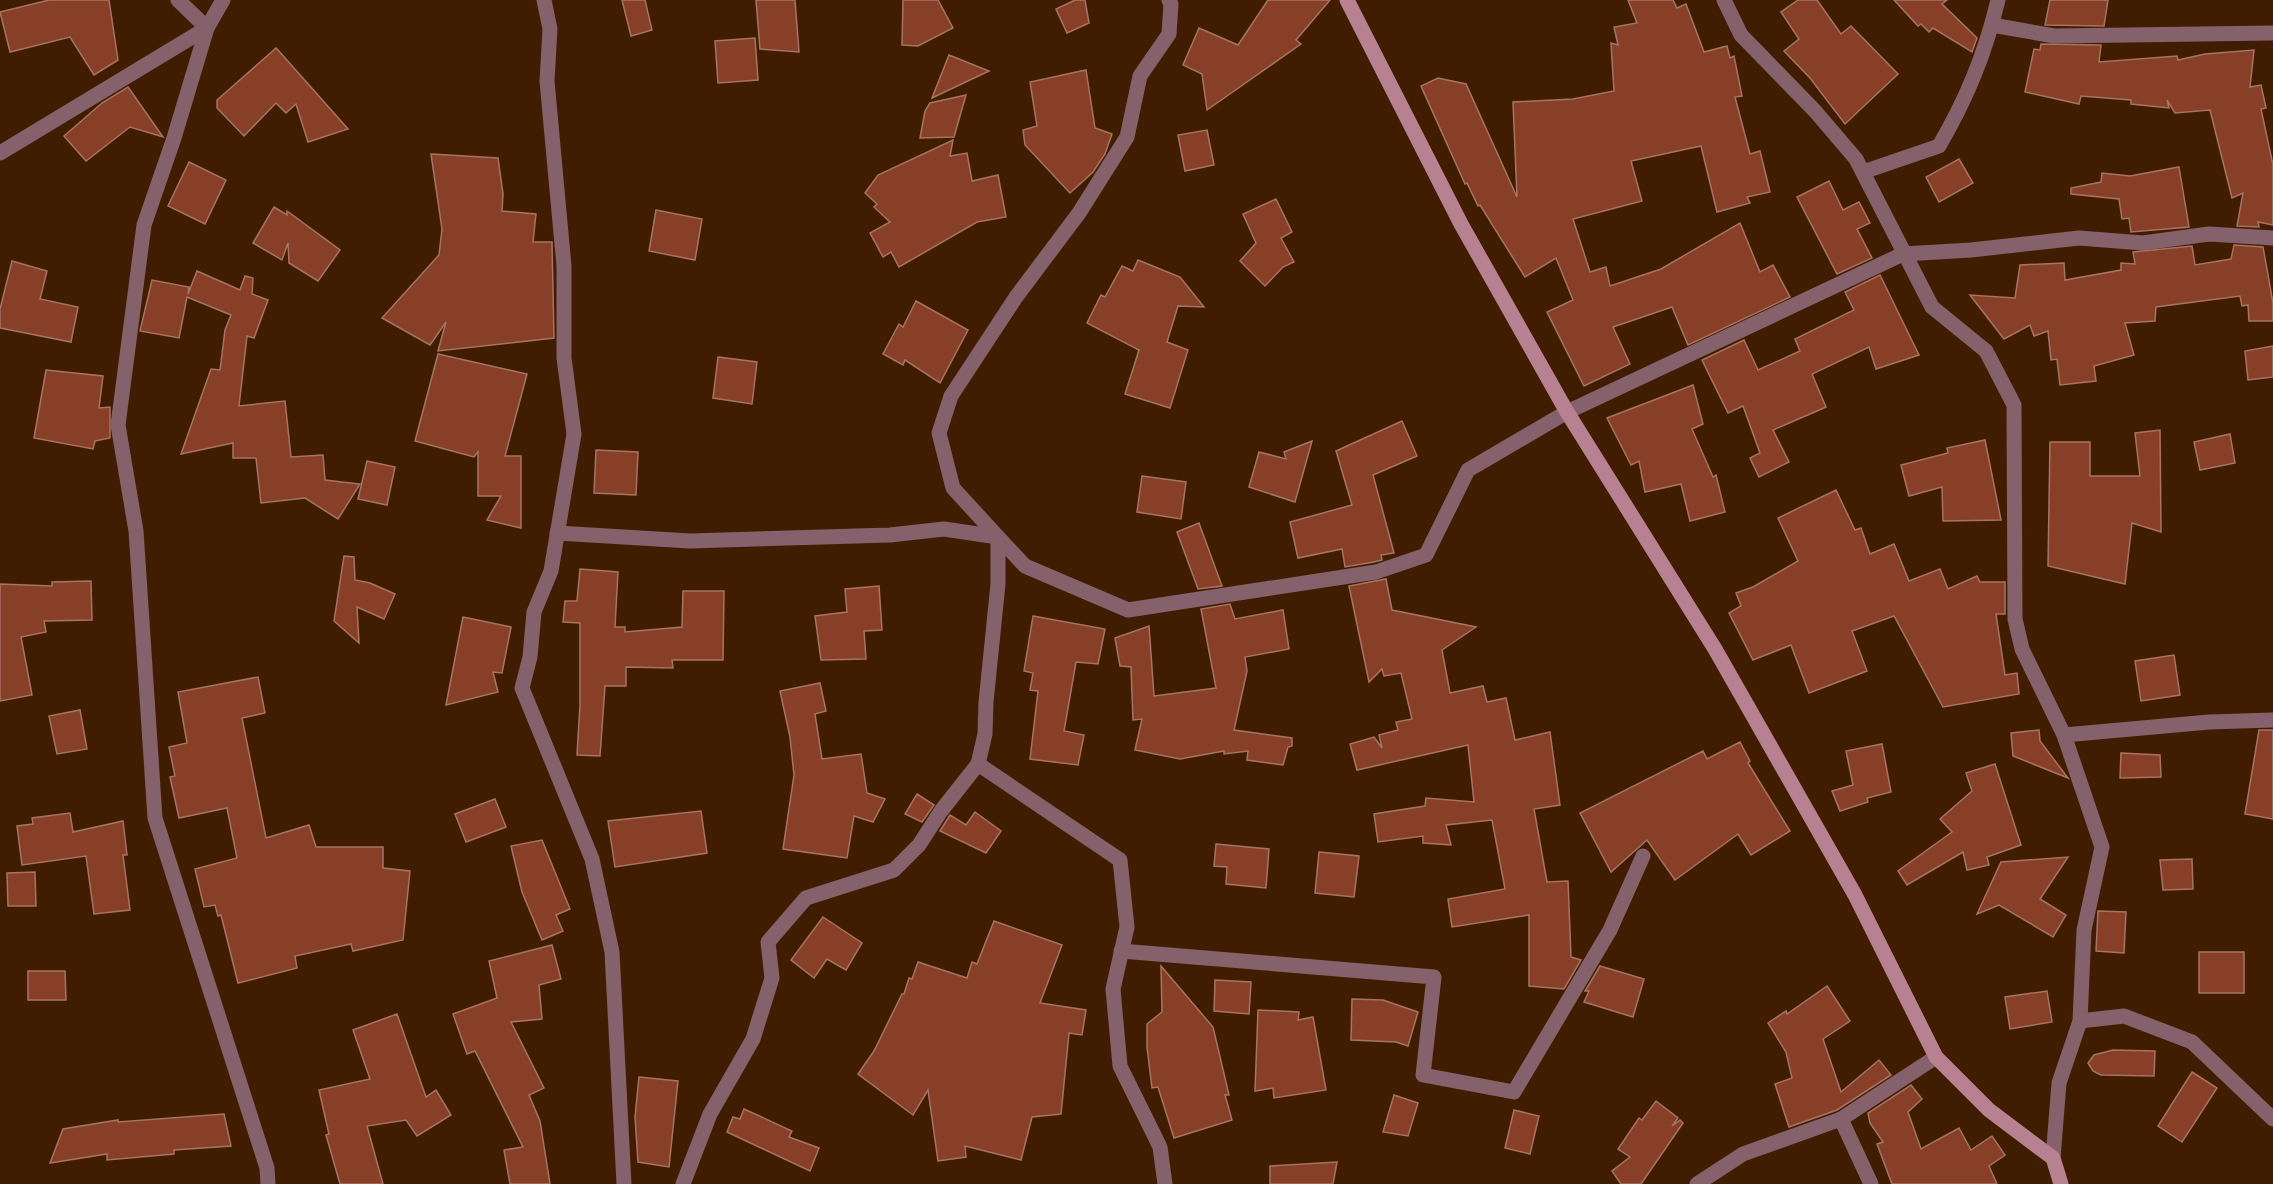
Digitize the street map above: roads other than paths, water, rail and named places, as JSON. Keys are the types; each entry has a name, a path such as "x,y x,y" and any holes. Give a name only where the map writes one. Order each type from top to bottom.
{"street":[{"path":"178,0 207,28"},
{"path":"223,0 207,28 174,138 144,225 118,424 136,531 155,818 267,1168 268,1184"},
{"path":"544,0 550,29 547,81 564,266 564,358 574,434 551,571 534,612 530,657 522,688 592,859 612,952 624,1184"},
{"path":"1169,0 1171,4 1169,34 1140,76 1127,136 1079,213 1016,297 951,396 939,433 953,488 1025,566 1128,610 1376,572 1426,555 1468,470 1567,412 1903,254 1971,250 2079,238 2143,243 2209,234 2273,238"},
{"path":"1347,0 1461,224 1567,412 1715,648 1855,895 1936,1057 1989,1110 2053,1158"},
{"path":"1724,0 1741,35 1815,111 1856,159 1932,308 1986,351 2014,405 2015,619 2022,649 2064,735 2102,847 2084,930 2080,1021 2059,1083 2053,1158 2061,1184"},
{"path":"1863,172 1939,146 1966,99 1992,25 1998,0"},
{"path":"1992,25 2054,36 2273,33"},
{"path":"0,153 207,28"},
{"path":"557,533 690,541 890,535 944,529 998,537"},
{"path":"683,1184 711,1114 753,1039 772,978 768,942 806,898 894,870 920,845 941,811 978,764 985,734 998,584 998,537"},
{"path":"2064,735 2209,722 2273,720"},
{"path":"978,764 1120,860 1127,927 1113,989 1120,1066 1160,1147 1165,1184"},
{"path":"1121,951 1434,977 1423,1075 1514,1092 1610,930 1643,856"},
{"path":"2080,1021 2124,1016 2192,1042 2273,1119"},
{"path":"1697,1184 1743,1154 1841,1119 1936,1057"},
{"path":"1841,1119 1871,1184"}]}
